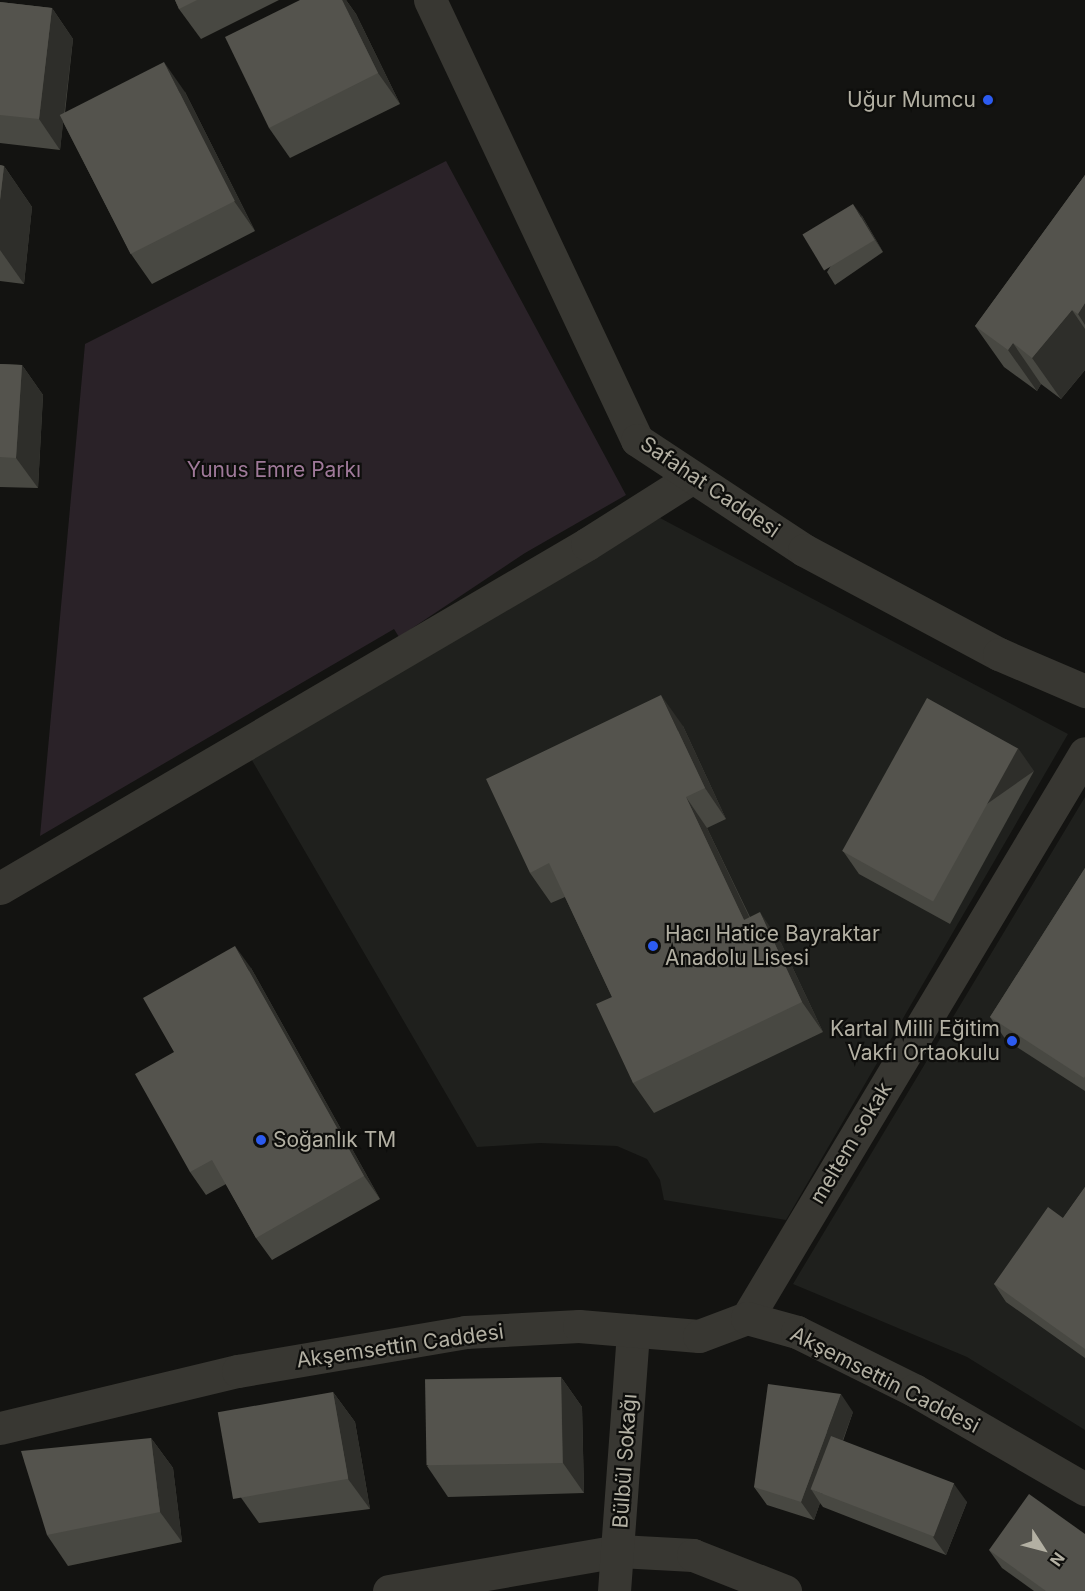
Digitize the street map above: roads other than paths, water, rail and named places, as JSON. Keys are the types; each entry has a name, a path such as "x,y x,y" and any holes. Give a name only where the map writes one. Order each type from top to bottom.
{"street":[{"name":"Safahat Caddesi","path":"430,0 637,440 691,478 814,556 999,654 1085,691"},
{"path":"0,888 587,544 691,478"},
{"name":"meltem sokak","path":"747,1318 1085,753"},
{"name":"Akşemsettin Caddesi","path":"0,1428 238,1371 465,1332 579,1326 699,1336 747,1318 798,1332 914,1390 1085,1489"},
{"name":"Bülbül Sokağı","path":"614,1591 619,1551 633,1330"},
{"path":"389,1591 619,1551 693,1555 785,1591"}],"place":[{"name":"Uğur Mumcu","path":"988,100"},
{"name":"Hacı Hatice Bayraktar Anadolu Lisesi","path":"653,946"},
{"name":"Kartal Milli Eğitim Vakfı Ortaokulu","path":"1012,1041"},
{"name":"Soğanlık TM","path":"261,1140"}],"park label":[{"name":"Yunus Emre Parkı","path":"274,470"}]}
